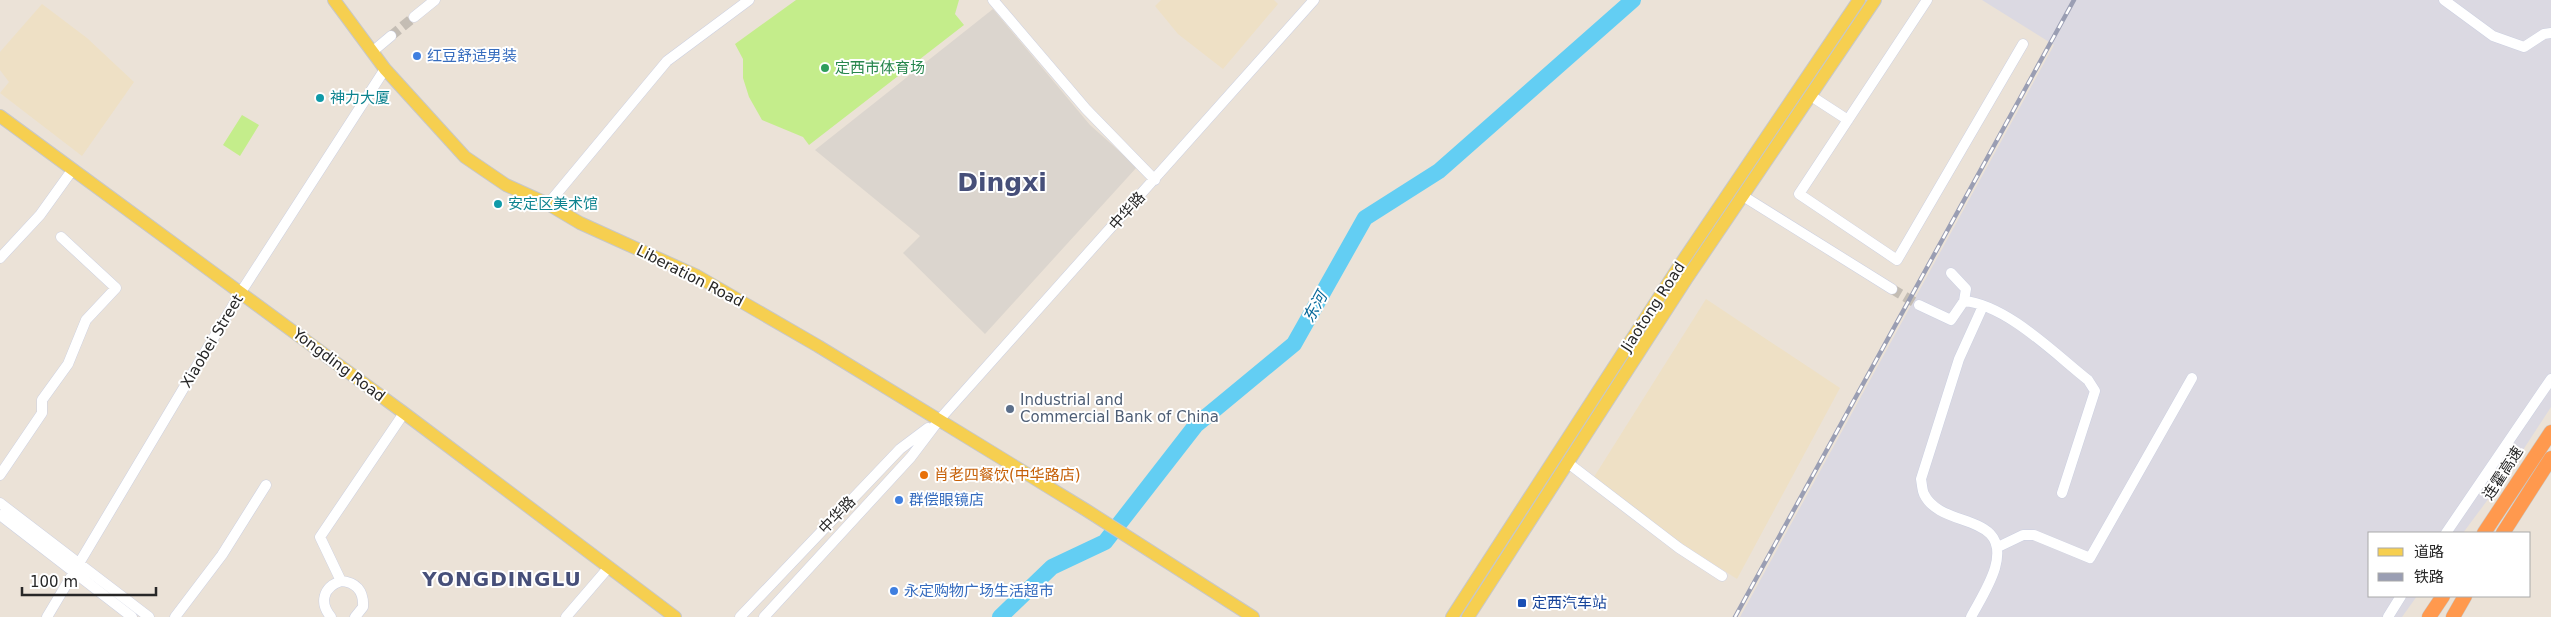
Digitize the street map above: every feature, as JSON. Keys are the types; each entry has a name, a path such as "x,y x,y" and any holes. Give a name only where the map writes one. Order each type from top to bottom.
{"highway":[{"name":"连霍高速","path":"2485,532 2551,432"},
{"name":"连霍高速","path":"2504,532 2551,458"},
{"path":"2430,617 2443,597"},
{"path":"2453,617 2464,597"}],"main road":[{"name":"Liberation Road","path":"334,0 385,69 465,157 506,185 548,204 580,222 697,276 1086,510 1253,617"},
{"name":"Jiaotong Road","path":"1452,617 1676,271 1859,0"},
{"name":"Jiaotong Road","path":"1468,617 1743,196 1875,0"},
{"name":"Yongding Road","path":"0,116 241,292 676,617"}],"street":[{"path":"414,17 435,0"},
{"path":"548,204 667,61 749,0"},
{"path":"992,0 1086,109 1155,180"},
{"name":"中华路","path":"764,617 911,457 939,420 1314,0"},
{"path":"1927,0 1799,194 1897,260 2023,44"},
{"path":"2444,0 2493,36 2524,47 2544,34 2551,33"},
{"path":"372,52 391,36"},
{"name":"Xiaobei Street","path":"47,617 241,292 385,69"},
{"path":"1811,96 1848,120"},
{"path":"0,258 40,215 73,169"},
{"path":"1743,196 1892,290"},
{"path":"0,475 42,413 42,400 68,364 86,320 116,288 61,237"},
{"path":"1919,305 1951,320 1964,301 1966,289 1951,273"},
{"path":"1964,301 1983,306 2013,321 2088,380 2095,391 2062,493"},
{"path":"1971,617 1995,569 1998,547 1992,534 1964,519 1940,511 1924,494 1921,479 1959,359 1983,306"},
{"path":"1998,547 2023,535 2034,536 2090,558 2192,378"},
{"path":"2447,532 2551,379"},
{"path":"341,581 320,537 404,413"},
{"name":"中华路","path":"740,617 900,449 939,420"},
{"path":"1568,463 1679,548 1722,576"},
{"path":"175,617 222,555 266,484"},
{"path":"0,503 132,617"},
{"path":"0,516 148,617"},
{"path":"566,617 609,567"},
{"path":"331,617 326,611 324,596 328,589 341,581 356,585 361,591 363,607 355,617"},
{"path":"2388,617 2400,597"}],"shaded area":[{"path":"1161,0 1274,0 1278,4 1223,69 1178,34 1155,6"},
{"path":"1982,0 2551,0 2551,407 2512,467 2464,532 2368,532 2368,597 2416,597 2402,617 1740,617 2054,45"},
{"path":"42,4 87,38 134,82 82,156 0,93 9,82 0,70 0,52"},
{"path":"993,9 1090,125 1137,167 985,334 903,253 920,236 815,150"},
{"path":"1706,299 1840,388 1737,579 1678,541 1594,477"}],"green space":[{"name":"定西市体育场","path":"796,0 959,0 955,14 964,25 809,145 803,137 762,120 749,97 743,78 743,59 735,44"},
{"path":"242,115 259,125 240,156 223,145"}],"waterway":[{"name":"东河","path":"1000,617 1052,567 1105,542 1196,425 1294,344 1365,218 1439,171 1633,0"}],"tunnel":[{"path":"391,36 414,17"},
{"path":"1892,289 1919,305"}],"railway":[{"path":"1735,617 2074,0"}],"place":[{"name":"红豆舒适男装","path":"417,56"},
{"name":"定西市体育场","path":"825,68"},
{"name":"神力大厦","path":"320,98"},
{"name":"安定区美术馆","path":"498,204"},
{"name":"Industrial and Commercial Bank of China","path":"1010,409"},
{"name":"肖老四餐饮(中华路店)","path":"924,475"},
{"name":"群偿眼镜店","path":"899,500"},
{"name":"永定购物广场生活超市","path":"894,591"},
{"name":"定西汽车站","path":"1522,603"}],"district":[{"name":"Dingxi","path":"1002,182"},
{"name":"YONGDINGLU","path":"502,579"}]}
